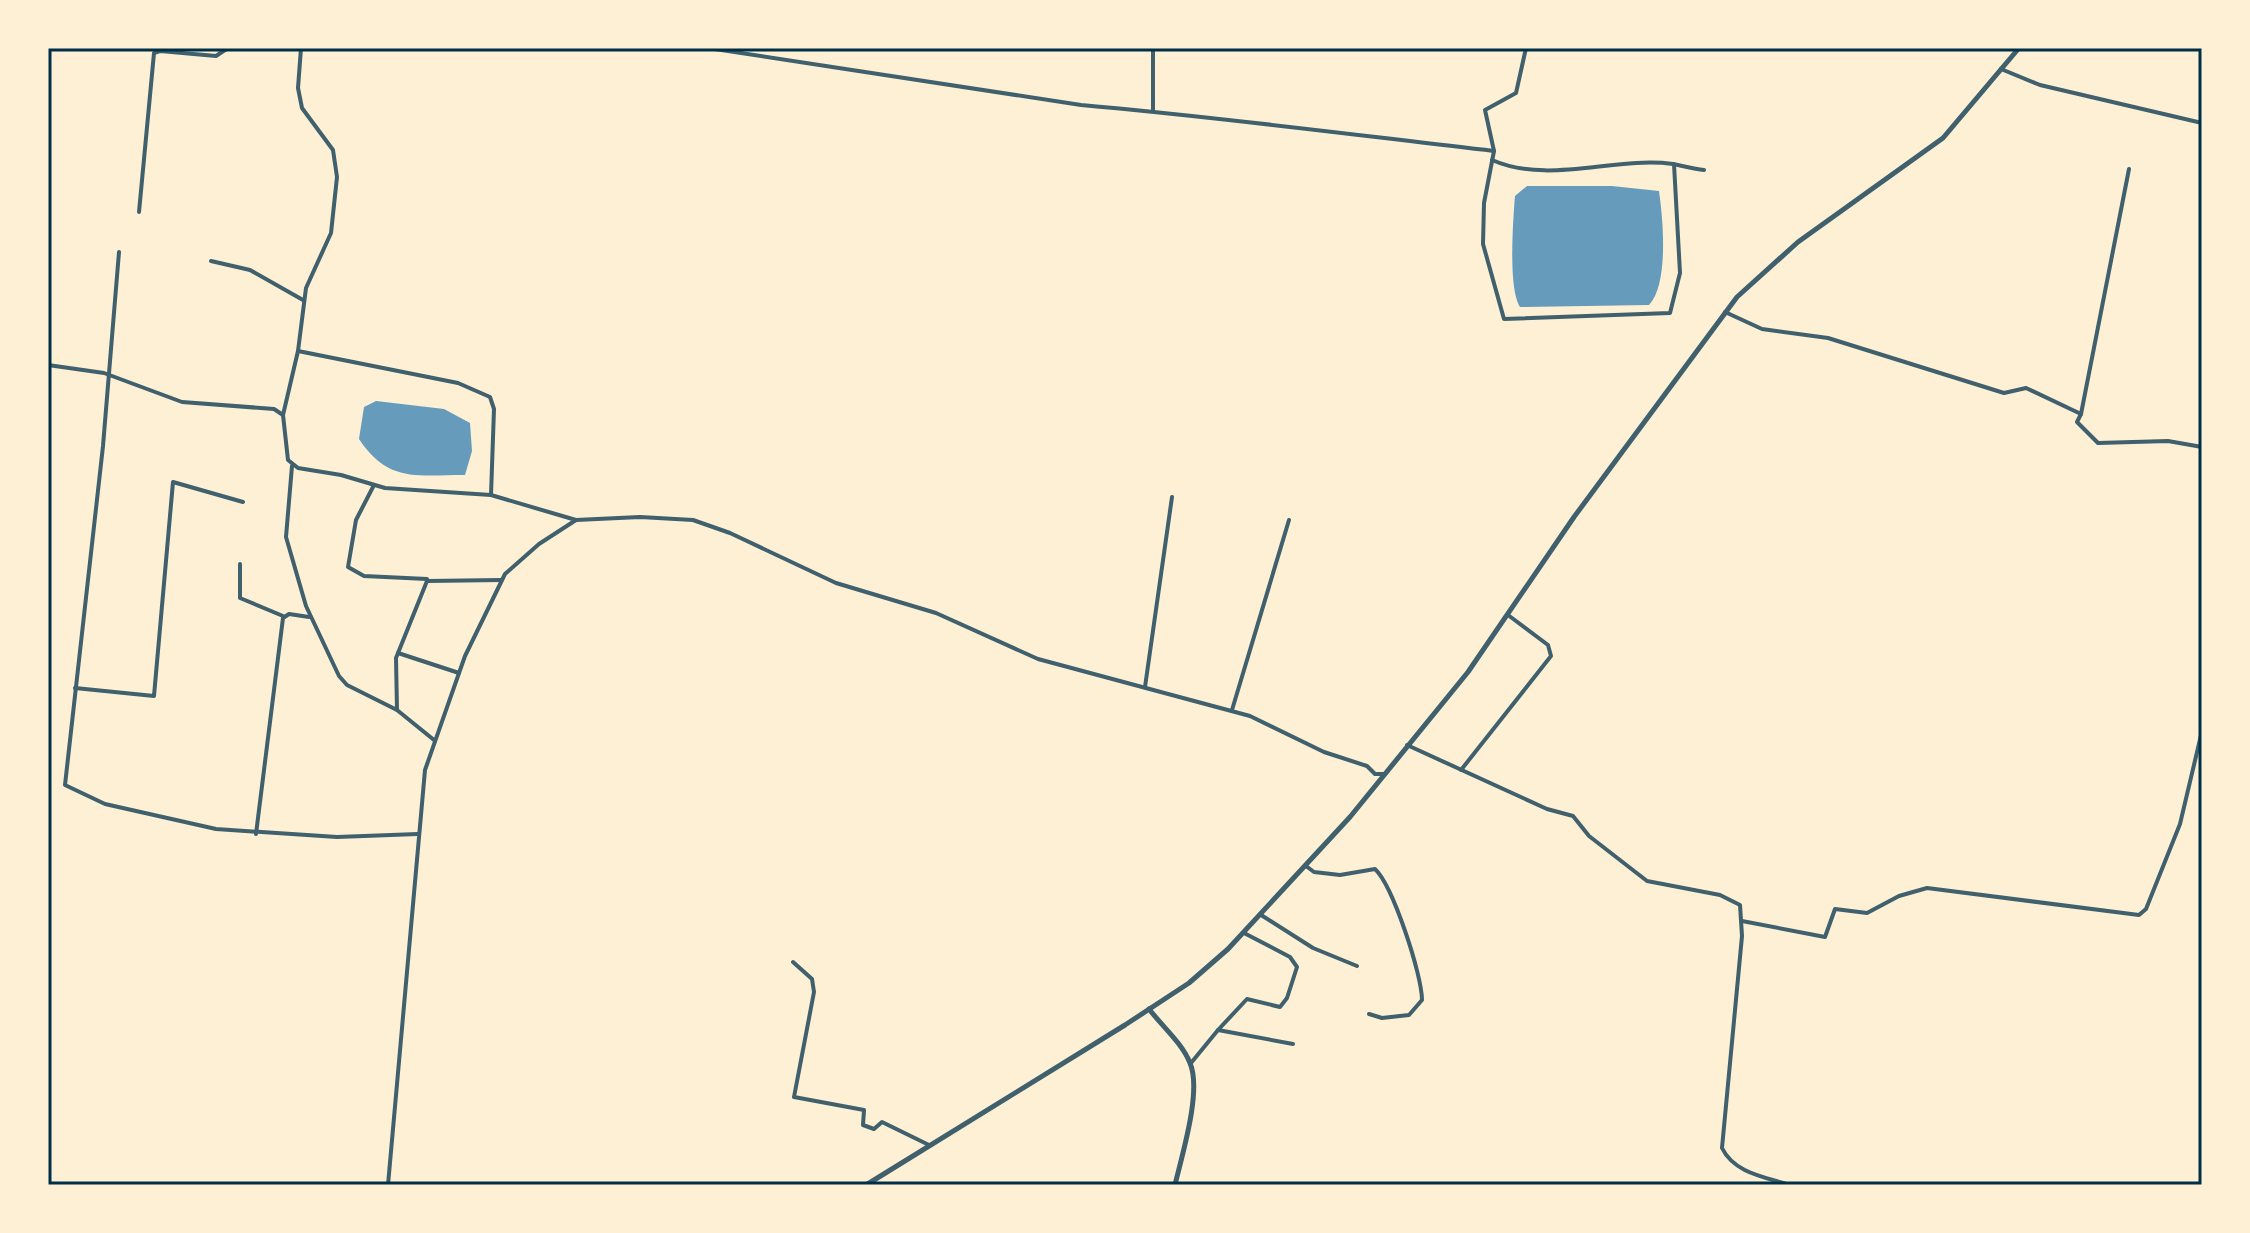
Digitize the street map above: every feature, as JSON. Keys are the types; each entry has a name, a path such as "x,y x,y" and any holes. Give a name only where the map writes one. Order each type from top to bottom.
{"street":[{"path":"139,212 154,53 165,51 216,56 228,48"},
{"path":"301,48 298,88 302,108 333,150 337,177 328,245 304,300 298,351 283,415 284,447 292,466 286,537 311,617 339,676 347,685 397,710 434,740"},
{"path":"708,48 1081,105 1153,110 1218,121 1494,151"},
{"path":"1153,48 1153,110"},
{"path":"1526,48 1516,93 1485,110 1494,151 1484,203 1483,244 1502,317 1509,320 1554,315 1670,313 1680,273 1674,164"},
{"path":"866,1185 1149,1009 1205,971 1244,933 1386,774 1468,672 1574,517 1748,285 1798,242 1943,138 2019,48"},
{"path":"2001,69 2040,85 2202,123"},
{"path":"1492,160 1510,168 1540,170 1674,164 1704,170"},
{"path":"2129,169 2077,422 2098,443 2168,441 2202,447"},
{"path":"119,252 109,375 65,785 105,804 130,811 256,834 337,837 418,834"},
{"path":"211,261 250,270 304,300"},
{"path":"1725,312 1762,329 1828,338 2004,393 2026,388 2081,414"},
{"path":"298,351 458,383 490,397 494,409 491,495"},
{"path":"48,365 109,375 176,401 256,405 283,415"},
{"path":"292,466 413,491 491,495 576,520 640,517 693,520 730,533 836,583 936,613 1038,659 1232,710 1265,722 1324,752 1367,766 1375,774 1386,774"},
{"path":"75,688 154,696 173,482 243,502"},
{"path":"374,485 356,520 348,567 364,576 502,580"},
{"path":"1145,687 1172,497"},
{"path":"388,1185 425,770 459,673 502,580 520,558 576,520"},
{"path":"1232,710 1289,520"},
{"path":"240,564 240,598 284,616 311,617"},
{"path":"397,710 398,653 429,580"},
{"path":"1461,770 1551,656 1548,645 1508,615"},
{"path":"256,834 284,616"},
{"path":"398,653 459,673"},
{"path":"1742,921 1825,937 1835,909 1867,913 1899,896 1927,888 2133,915 2142,913 2180,824 2202,731"},
{"path":"1407,745 1573,816 1589,836 1647,881 1732,898 1740,905 1742,921 1722,1148 1727,1160 1742,1169 1790,1185"},
{"path":"1306,866 1314,872 1340,875 1375,869 1392,897 1420,970 1422,1000 1409,1015 1382,1018 1369,1014"},
{"path":"1261,915 1313,948 1357,966"},
{"path":"1191,1063 1210,1036 1247,999 1280,1007 1287,998 1297,967 1290,957 1244,933"},
{"path":"793,962 812,979 814,992 794,1097 861,1109 865,1111 863,1125 866,1128 874,1129 882,1122 929,1145"},
{"path":"1149,1009 1191,1063 1193,1092 1175,1185"},
{"path":"1218,1030 1293,1044"}],"water":[{"path":"1527,186 1612,186 1659,191 1662,267 1660,282 1649,305 1520,307 1514,285 1513,221 1515,196"},
{"path":"376,401 444,409 470,423 472,451 465,475 405,474 381,463 359,439 364,407"}]}
